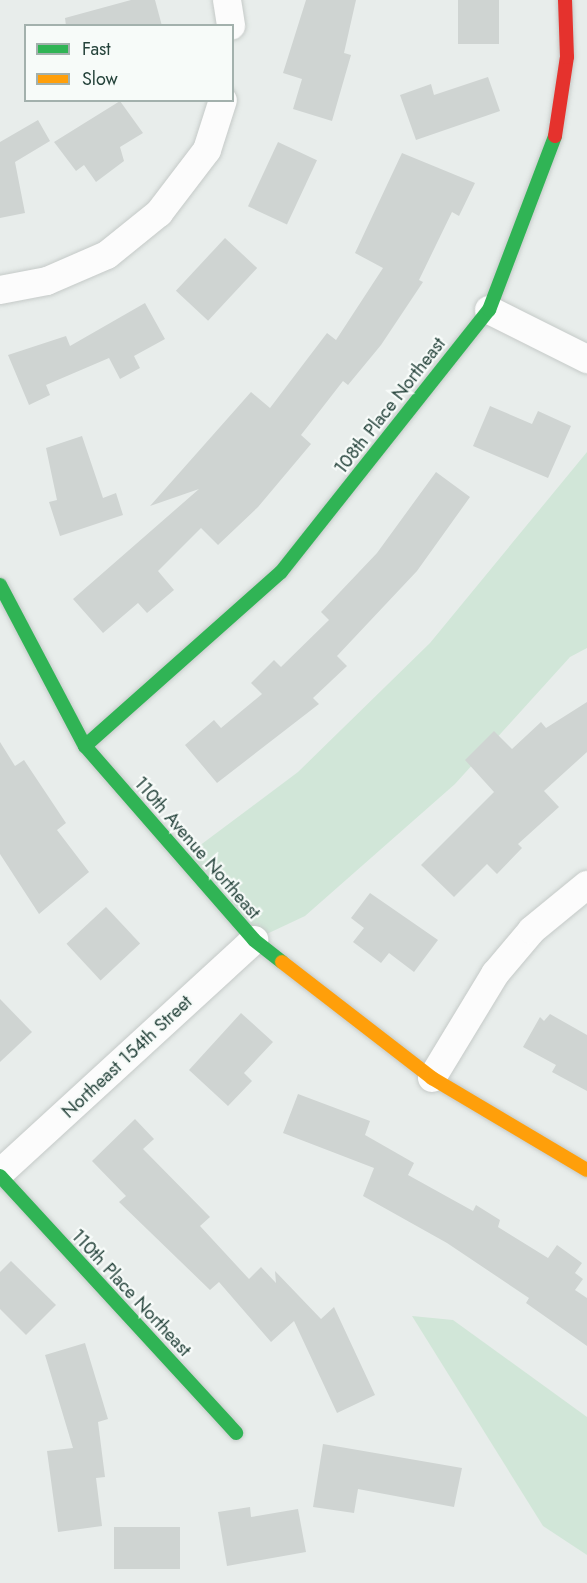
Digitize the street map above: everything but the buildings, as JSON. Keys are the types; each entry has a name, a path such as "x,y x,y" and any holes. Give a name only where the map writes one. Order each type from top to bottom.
{"street":[{"path":"227,0 231,24"},
{"name":"108th Place Northeast","path":"85,746 281,572 489,310 554,140 567,57 565,0"},
{"path":"0,290 47,281 107,255 159,213 207,150 222,102"},
{"path":"489,310 587,359"},
{"name":"110th Avenue Northeast","path":"0,585 85,746 254,940 432,1078 587,1170"},
{"path":"432,1078 495,974 532,930 587,885"},
{"name":"Northeast 154th Street","path":"0,1175 254,940"},
{"name":"110th Place Northeast","path":"0,1175 236,1433"}],"green space":[{"path":"587,452 587,648 570,657 455,784 305,916 254,940 183,858 298,772 430,643"},
{"path":"412,1316 453,1320 587,1417 587,1555 543,1526"}],"traffic: fast":[{"path":"85,746 281,572 489,310 555,136"},
{"path":"0,585 85,746 254,940 282,962"},
{"path":"0,1176 236,1433"}],"traffic: slow":[{"path":"282,962 432,1078 587,1170"}],"traffic: jam":[{"path":"555,136 567,57 565,0"}]}
